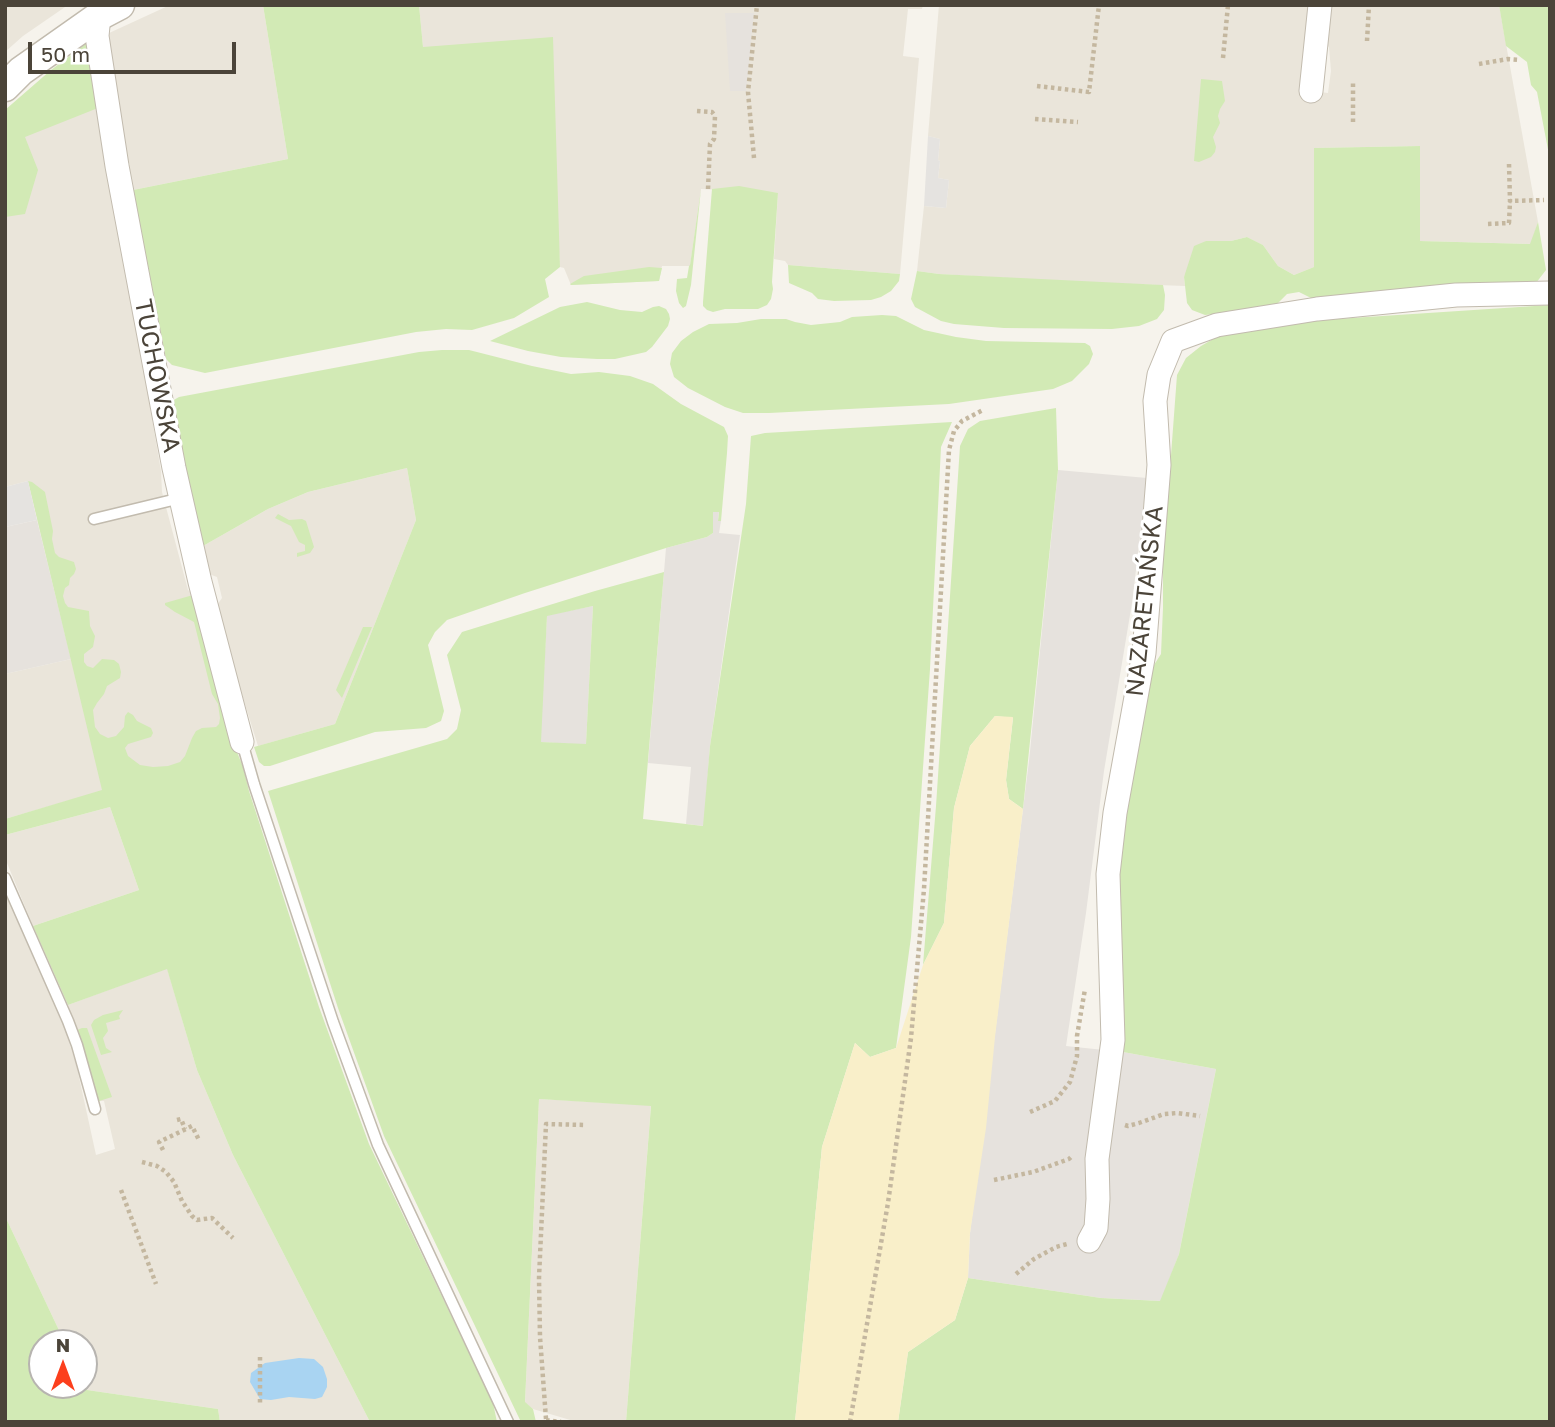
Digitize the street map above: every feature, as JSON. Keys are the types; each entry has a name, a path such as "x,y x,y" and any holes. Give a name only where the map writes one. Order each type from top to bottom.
{"street":[{"path":"1311,91 1320,5"},
{"path":"5,87 21,71 106,9"},
{"name":"TUCHOWSKA","path":"106,9 97,36 117,166 181,498 242,742"},
{"name":"NAZARETAŃSKA","path":"1089,1241 1096,1228 1097,1159 1113,1040 1108,874 1115,813 1144,653 1158,465 1155,401 1159,375 1173,341 1217,325 1317,309 1456,295 1550,293"}],"lane":[{"path":"94,519 181,498"},
{"path":"242,742 333,1022 378,1145 508,1422"},
{"path":"5,878 68,1021 95,1109"}],"path":[{"path":"754,158 748,92 757,5"},
{"path":"1037,86 1089,92 1099,5"},
{"path":"1223,58 1228,5"},
{"path":"1367,41 1369,5"},
{"path":"1479,64 1508,59 1520,60"},
{"path":"1353,81 1353,122"},
{"path":"697,111 712,112 715,116 714,139 710,144 708,189"},
{"path":"1035,119 1078,122"},
{"path":"1488,224 1509,223 1509,164"},
{"path":"1510,201 1544,201"},
{"path":"850,1422 888,1203 911,1038 926,849 949,450 954,432 962,421 983,410"},
{"path":"1031,1112 1055,1101 1070,1083 1077,1056 1083,992 1093,977 1111,965"},
{"path":"1104,1099 1108,1114 1114,1121 1128,1126 1177,1112 1200,1116"},
{"path":"177,1120 181,1119 185,1129"},
{"path":"561,1422 546,1420 540,1337 546,1124 586,1125"},
{"path":"163,1150 159,1142 192,1126 199,1140"},
{"path":"994,1180 1034,1172 1069,1159 1078,1149"},
{"path":"142,1162 166,1172 192,1216 197,1220 212,1218 233,1238"},
{"path":"121,1190 156,1284"},
{"path":"1017,1274 1034,1259 1055,1247 1089,1241"},
{"path":"260,1357 260,1403"}],"shaded area":[{"path":"5,5 68,5 5,52"},
{"path":"170,5 263,5 288,159 133,190 107,34"},
{"path":"419,5 923,5 922,9 908,9 903,56 919,58 900,274 788,265 785,261 774,259 778,193 701,189 690,266 662,266 659,281 571,285 564,268 560,267 559,250 423,47"},
{"path":"939,5 1310,5 1311,91 1328,93 1331,71 1329,47 1325,44 1329,5 1499,5 1538,222 1531,244 1420,241 1420,146 1315,148 1314,267 1294,275 1278,266 1263,245 1247,237 1231,241 1206,241 1184,277 1185,286 917,271 924,206 946,208 949,180 938,178 940,139 928,136"},
{"path":"725,13 754,13 746,91 730,91"},
{"path":"88,43 161,471 162,492 188,590 195,596 237,752 5,819 5,674 71,659 28,481 5,487 5,115"},
{"path":"928,136 940,139 938,178 949,180 946,208 924,206"},
{"path":"407,468 416,520 335,724 258,746 215,608 222,598 217,577 209,574 203,546 268,509 308,492"},
{"path":"1058,470 1147,478 1132,603 1104,771 1066,1046 1123,1052 1216,1069 1179,1254 1161,1301 1101,1298 968,1278 970,1233 1029,761"},
{"path":"28,481 37,520 5,527 5,487"},
{"path":"713,511 719,511 719,533 740,535 710,746 704,826 686,824 691,767 648,763 666,548 713,533"},
{"path":"37,520 71,659 5,674 5,527"},
{"path":"593,606 586,745 540,742 547,615"},
{"path":"110,807 139,890 33,926 7,863 5,835"},
{"path":"5,893 63,1022 77,1068 96,1155 115,1149 104,1101 99,1101 68,1005 167,968 197,1070 233,1155 370,1422 220,1422 218,1409 98,1392 98,1329 58,1329 5,1216"},
{"path":"539,1099 651,1105 626,1422 577,1422 533,1409 525,1403"}],"green space":[{"path":"263,5 419,5 423,47 553,37 560,267 545,279 549,297 514,318 472,330 416,332 205,373 172,365 166,359 133,190 288,159"},
{"path":"1499,5 1550,5 1550,160 1537,92 1531,85 1527,62 1506,46"},
{"path":"87,43 98,108 25,137 38,170 25,214 5,217 5,110"},
{"path":"1201,79 1222,81 1225,101 1218,116 1220,123 1213,137 1215,152 1211,157 1199,162 1194,161"},
{"path":"1420,146 1420,241 1530,244 1538,222 1546,270 1536,283 1317,301 1299,292 1287,294 1274,307 1205,315 1192,310 1187,303 1184,277 1194,246 1206,241 1231,241 1247,237 1263,245 1278,266 1294,275 1314,267 1314,148"},
{"path":"739,186 778,193 771,299 767,305 758,309 725,309 713,312 703,306 712,189"},
{"path":"701,189 691,285 686,306 683,308 676,291 677,279 687,278"},
{"path":"788,265 900,274 899,281 891,291 881,297 871,300 834,301 818,299 812,293 789,283"},
{"path":"649,267 662,268 659,281 570,284 584,276"},
{"path":"917,271 1163,285 1164,310 1157,319 1139,326 1112,329 1004,328 954,324 941,321 915,307 911,299"},
{"path":"587,302 642,312 659,306 666,309 670,319 668,326 646,352 615,359 561,357 490,341 560,307"},
{"path":"1550,305 1550,1422 898,1422 908,1352 955,1320 968,1278 1101,1298 1160,1301 1179,1254 1216,1069 1123,1052 1118,871 1152,668 1161,654 1163,562 1177,375 1186,358 1220,335 1306,321"},
{"path":"896,316 924,330 956,337 986,341 1085,343 1090,346 1093,354 1089,364 1072,381 1053,389 949,404 769,413 743,413 725,407 688,388 674,377 670,364 672,353 681,341 709,324 786,319 811,325 840,322 852,317"},
{"path":"442,350 469,350 571,374 599,372 630,376 653,384 681,404 724,427 728,436 721,521 718,521 719,512 713,512 713,533 707,537 447,620 435,632 428,645 444,711 441,721 426,728 375,732 264,766 259,762 254,747 335,724 416,520 407,468 308,492 268,509 198,547 172,401 179,397"},
{"path":"1056,408 1058,470 1023,809 1009,799 1006,780 1013,718 995,716 970,746 954,808 944,923 923,965 960,446 968,429 980,421"},
{"path":"952,422 941,447 930,669 911,937 896,1048 870,1057 855,1043 822,1147 795,1422 626,1422 651,1106 539,1099 525,1402 533,1409 536,1422 521,1422 384,1136 338,1008 268,791 447,739 457,729 461,710 447,655 462,632 664,572 643,819 703,826 710,746 746,504 751,436","holes":["593,606 586,744 541,742 547,616"]},
{"path":"28,481 45,492 55,553 74,562 76,569 63,596 68,607 89,611 90,626 95,636 93,647 84,654 84,662 93,668 102,659 114,660 119,664 120,678 107,686 93,710 95,727 100,734 108,738 116,736 124,727 128,712 137,721 151,728 151,737 128,744 125,748 128,756 140,765 168,766 180,762 196,731 219,724 218,704 212,694 194,622 165,605 195,596 249,791 319,1007 369,1144 493,1403 497,1422 370,1422 233,1155 197,1070 167,969 68,1005 33,926 139,890 110,807 5,835 5,819 102,790"},
{"path":"278,514 289,520 306,521 314,547 310,553 297,557 297,553 305,551 305,545 299,542 291,526 275,518"},
{"path":"363,627 372,627 342,698 336,690"},
{"path":"123,1010 120,1019 106,1023 108,1031 103,1038 106,1048 112,1052 101,1055 91,1025 103,1015"},
{"path":"87,1028 112,1097 99,1101 77,1030"},
{"path":"5,1216 58,1329 28,1329 28,1399 98,1399 98,1392 218,1409 220,1422 5,1422"}],"sand":[{"path":"995,716 1013,717 1006,780 1009,799 1023,809 986,1128 970,1233 968,1278 955,1320 908,1352 898,1422 795,1422 822,1147 855,1043 870,1057 896,1048 923,965 944,923 954,808 970,746"}],"water":[{"path":"299,1358 314,1359 323,1367 327,1387 322,1397 260,1399 250,1382 251,1373 265,1363"}]}
